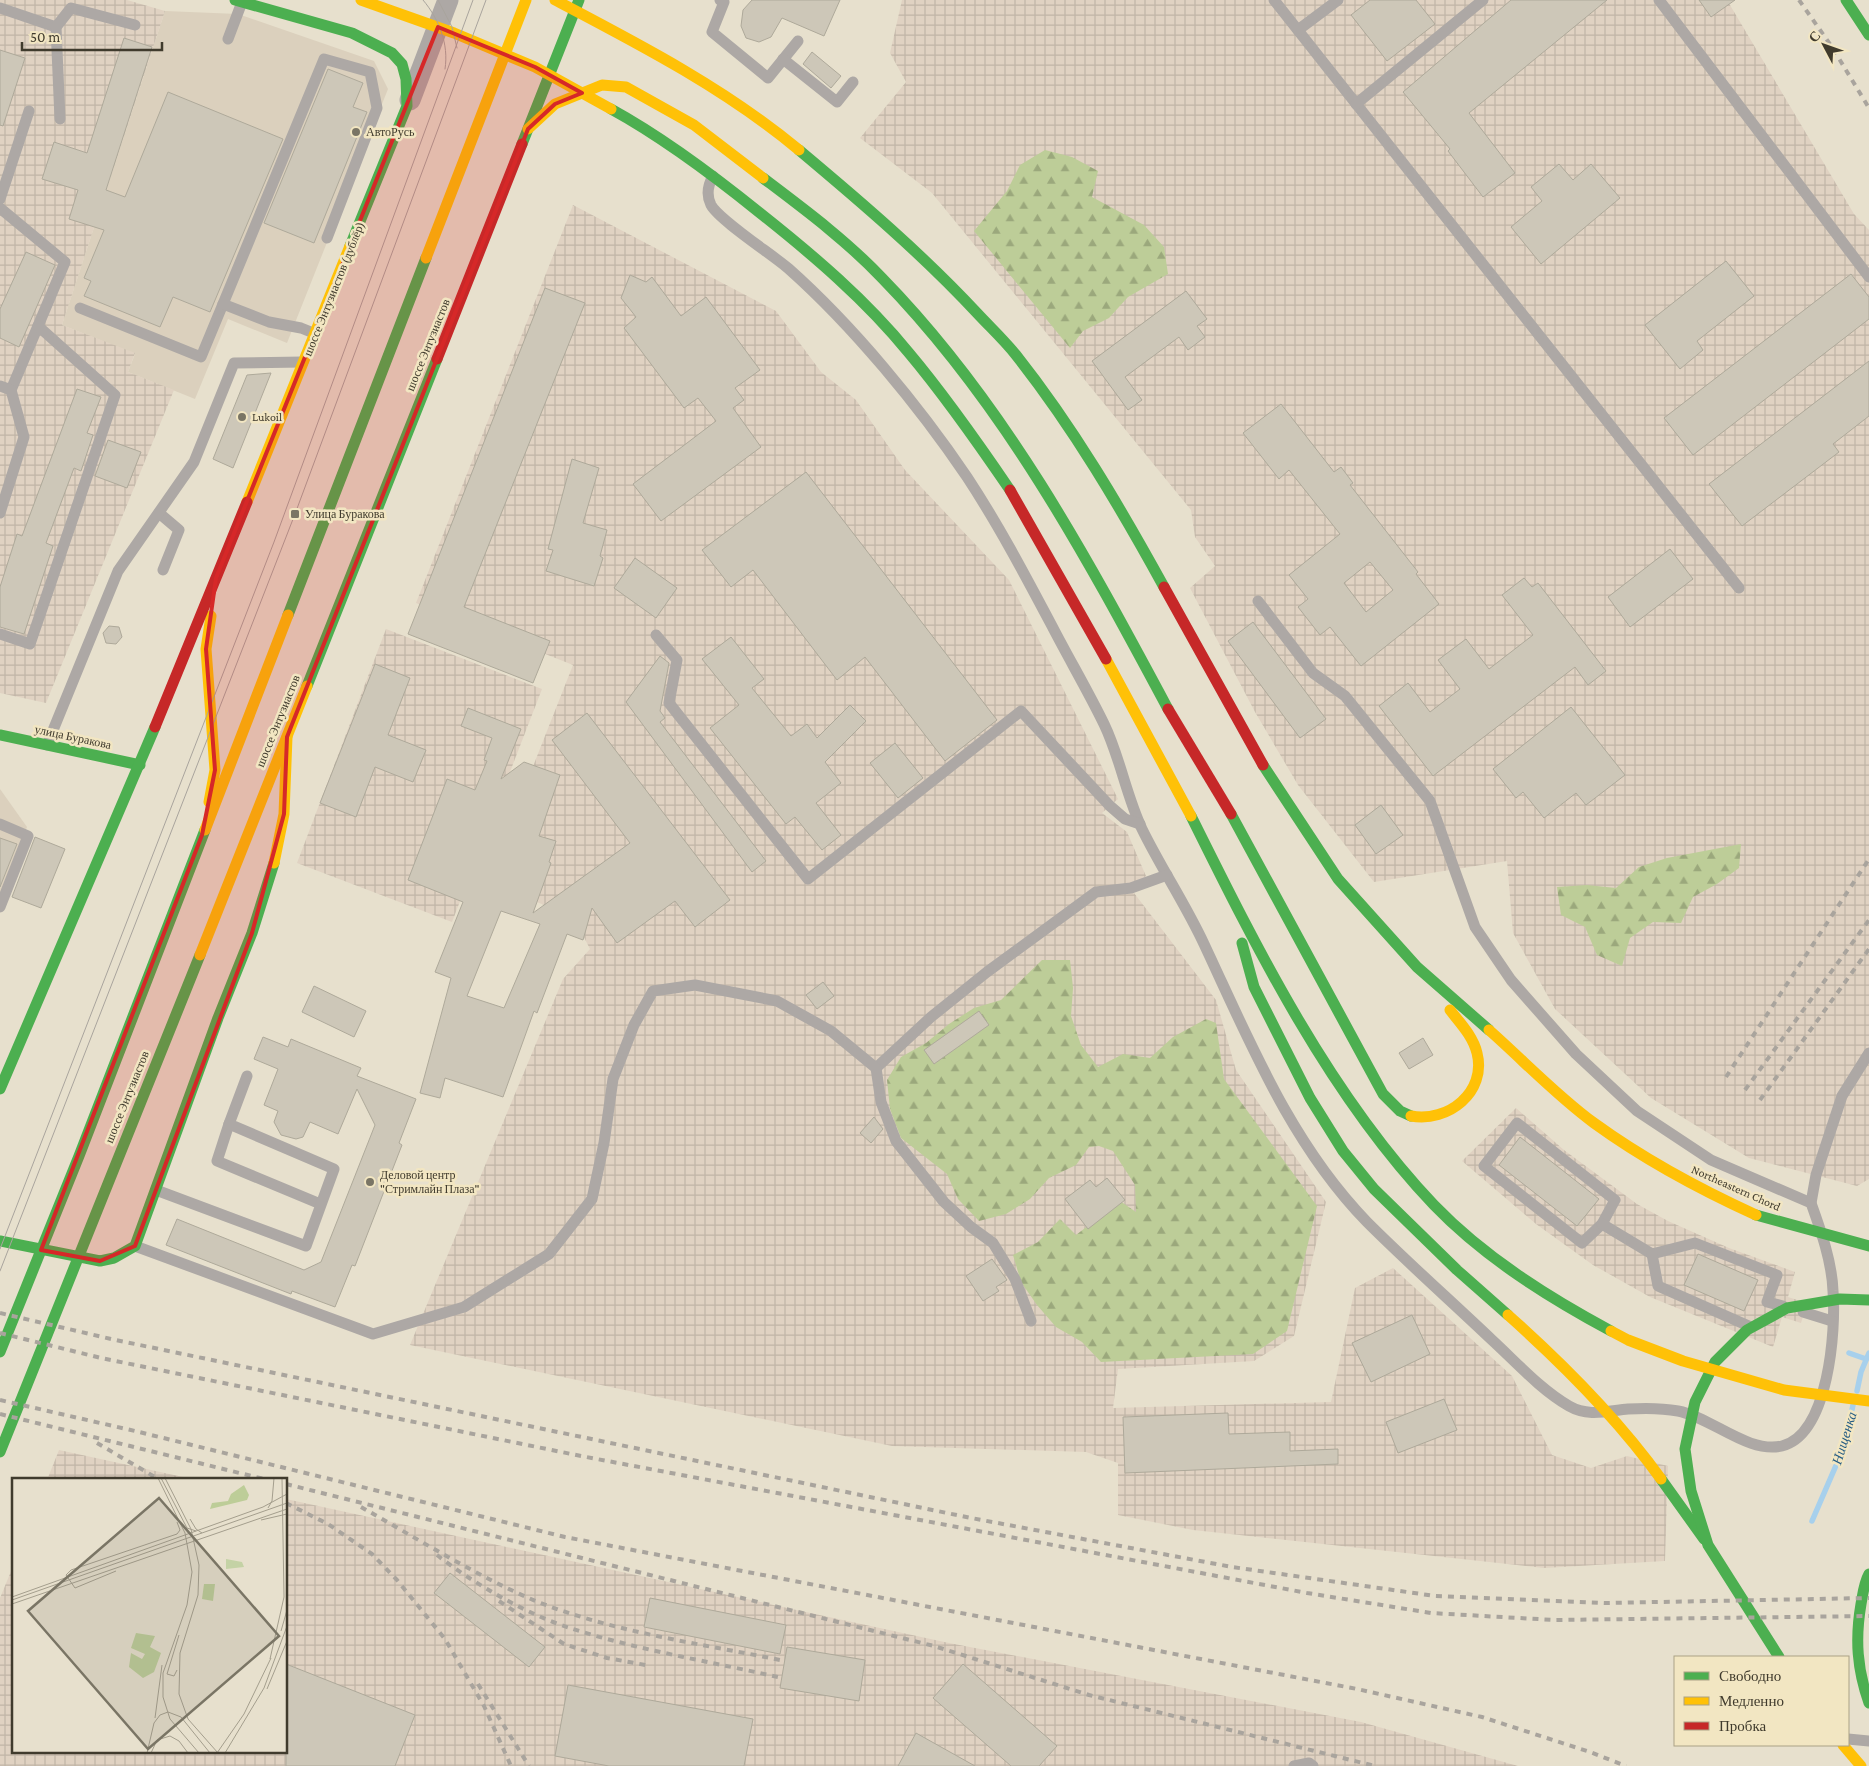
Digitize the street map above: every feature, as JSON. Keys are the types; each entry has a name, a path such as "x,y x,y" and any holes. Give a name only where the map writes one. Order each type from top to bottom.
{"main road":[{"path":"361,0 454,33 535,67 644,127 723,182 798,243 856,296 908,351 955,410 1018,501 1167,768 1257,948 1330,1069 1382,1144 1434,1205 1488,1253 1561,1304 1628,1340 1683,1361 1784,1390 1869,1401"},
{"name":"шоссе Энтузиастов","path":"0,1352 79,1156 526,0"},
{"path":"528,129 555,104 602,85 626,87 694,125 726,148 826,226 882,277 932,333 981,394 1031,466 1087,559 1177,726 1243,833 1383,1094 1398,1110 1412,1117 1444,1115 1461,1105 1472,1092 1478,1076 1478,1055 1466,1030 1417,967 1338,879 1285,802 1243,733 1122,511 1070,429 1014,354 956,290 889,226 788,142 724,96 649,49 555,0"},
{"name":"шоссе Энтузиастов","path":"0,1452 287,737 579,0"},
{"path":"1846,0 1869,35"},
{"path":"238,1 367,38 390,50 402,64 407,106"},
{"path":"267,9 295,6"},
{"name":"шоссе Энтузиастов (дублёр)","path":"216,578 407,106"},
{"path":"1087,559 1122,650"},
{"path":"202,835 215,770 214,722 206,649 216,578"},
{"path":"0,1089 140,766 216,578"},
{"path":"1139,695 1167,768"},
{"name":"улица Буракова","path":"0,735 140,766"},
{"path":"0,1241 100,1261 114,1258 135,1246 218,1018 252,933 278,850 284,814 287,737"},
{"path":"1226,885 1254,987 1310,1098 1343,1151 1374,1189 1456,1270 1518,1324 1582,1386 1649,1462 1710,1549 1778,1656"},
{"name":"Northeastern Chord","path":"1417,967 1593,1122 1652,1162 1708,1193 1763,1218 1869,1246"},
{"path":"1710,1549 1691,1492 1685,1449 1695,1402 1715,1362 1747,1330 1787,1308 1840,1299 1869,1300"},
{"path":"1869,1574 1865,1581 1855,1636 1859,1678 1869,1703"},
{"path":"1843,1746 1861,1766"}],"street":[{"name":"шоссе Энтузиастов (дублёр)","path":"407,106 448,0"}],"lane":[{"path":"720,0 724,2 712,32 768,78 798,41"},
{"path":"1274,0 1740,588"},
{"path":"1298,30 1338,0"},
{"path":"1356,104 1483,0"},
{"path":"1659,0 1869,277"},
{"path":"228,39 238,1"},
{"path":"0,8 56,27"},
{"path":"60,119 56,27 71,8 136,25"},
{"path":"80,308 201,357 324,59 370,72 378,108 322,237 350,248"},
{"path":"783,59 837,102 854,82"},
{"path":"0,199 29,111"},
{"path":"726,148 708,187 712,206 790,270 855,336 916,407 967,477 1012,550 1106,728 1140,824 1199,933 1264,1072 1299,1136 1332,1182 1365,1220 1545,1389 1574,1410 1597,1414 1636,1409 1683,1412 1762,1446 1783,1446 1798,1438 1810,1424 1822,1398 1832,1321 1834,1288 1821,1229 1811,1204 1816,1175 1842,1096 1869,1053"},
{"path":"0,208 65,262 38,326 5,388 24,437 0,512"},
{"path":"223,304 269,322 301,328 316,334"},
{"path":"0,634 30,644 115,395 38,326"},
{"path":"48,745 118,571 194,462 234,363 304,362"},
{"path":"159,513 179,530 163,570"},
{"path":"1258,601 1313,673 1345,696 1430,801 1475,927 1512,980 1576,1054 1637,1111 1711,1160 1811,1204"},
{"path":"656,635 677,660 669,703 808,879 1021,711 1110,806 1125,819 1140,824"},
{"path":"0,824 28,836 0,907"},
{"path":"876,1068 931,1017 987,972 1096,892 1131,888 1167,874"},
{"path":"135,1246 373,1334 464,1306 549,1254 592,1199 604,1143 613,1080 634,1024 653,991 695,985 744,993 777,1001 830,1030 876,1068 881,1102 896,1141 944,1202 971,1227 993,1243 1015,1279 1031,1321"},
{"path":"247,1076 217,1161 318,1203"},
{"path":"1517,1123 1615,1200 1602,1224 1582,1243 1484,1166 1517,1123"},
{"path":"156,1190 306,1246 334,1169 229,1124"},
{"path":"1602,1224 1652,1254 1695,1243 1777,1275 1755,1329 1658,1286 1652,1254"},
{"path":"1767,1302 1832,1321"},
{"path":"1849,1739 1869,1741"},
{"path":"1294,1766 1309,1763 1313,1766"}],"highlighted area":[{"path":"438,27 535,67 582,93 555,104 528,129 287,737 284,814 252,933 135,1246 100,1261 41,1250 202,835 215,770 206,649 216,578"}],"shaded area":[{"path":"0,0 127,0 165,11 62,325 135,353 128,372 174,390 46,703 0,693"},
{"path":"902,0 1727,0 1854,214 1869,230 1869,1179 1857,1186 1749,1158 1651,1098 1555,1009 1513,933 1507,861 1374,882 1298,785 1255,712 1190,588 1215,566 1195,537 1191,510 932,193 860,138 906,82 890,53"},
{"path":"165,11 238,14 374,61 388,89 287,343 228,319 195,399 128,372 135,354 62,325"},
{"path":"573,205 776,311 821,372 856,400 905,470 1009,580 1118,799 1102,813 1127,832 1146,876 1131,889 1216,1000 1236,1070 1326,1202 1294,1336 1254,1361 1118,1369 1113,1408 1331,1402 1355,1288 1393,1268 1512,1376 1552,1455 1591,1468 1627,1456 1668,1466 1665,1561 1544,1568 1193,1530 1118,1515 1118,1463 1086,1452 892,1446 410,1345 563,979 590,949 573,916 487,883 573,665 416,603"},
{"path":"386,629 542,689 452,922 297,863"},
{"path":"0,789 27,827 0,895"},
{"path":"1516,1108 1564,1150 1637,1204 1668,1221 1729,1248 1795,1272 1788,1297 1807,1303 1801,1323 1782,1317 1773,1347 1650,1297 1593,1265 1536,1224 1462,1161"},
{"path":"59,1450 188,1478 48,1478"},
{"path":"288,1499 949,1643 1361,1722 1518,1766 0,1766 0,1598 12,1569 12,1754 288,1754"}],"green space":[{"path":"1045,150 1072,157 1098,171 1092,197 1144,225 1164,247 1168,274 1128,297 1109,318 1083,331 1070,348 974,231 1007,191 1020,165"},
{"path":"1741,844 1739,868 1717,884 1693,897 1681,923 1653,922 1630,938 1622,966 1597,955 1585,927 1561,915 1557,887 1587,885 1616,888 1639,867 1667,858"},
{"path":"1042,960 1070,960 1073,988 1071,1016 1081,1045 1098,1067 1123,1054 1150,1058 1173,1037 1206,1019 1216,1023 1224,1079 1317,1206 1287,1331 1253,1354 1101,1362 1082,1342 1056,1327 1021,1282 1013,1255 1038,1242 1060,1219 1076,1235 1120,1201 1136,1212 1135,1185 1113,1151 1099,1146 1089,1147 1076,1165 1049,1178 1030,1199 1006,1214 979,1221 958,1199 947,1174 901,1138 890,1109 887,1080 901,1057 926,1043 949,1024 974,1008 1001,1000"}],"building":[{"path":"752,0 840,0 824,36 782,18 771,37 759,42 746,38 741,26 743,10"},
{"path":"1370,0 1416,0 1435,24 1387,61 1351,15"},
{"path":"1511,0 1607,0 1469,113 1515,173 1483,197 1448,151 1450,149 1403,92"},
{"path":"1699,0 1735,0 1711,17"},
{"path":"124,38 152,47 106,190 125,197 168,92 283,139 210,312 173,297 160,327 84,296 91,281 84,278 104,230 69,219 78,190 42,179 54,142 87,153"},
{"path":"0,50 25,58 3,126 0,125"},
{"path":"812,52 841,76 831,88 803,64"},
{"path":"328,69 363,83 353,107 367,112 314,243 264,223"},
{"path":"1559,164 1573,180 1591,164 1620,198 1541,264 1511,227 1542,201 1531,187"},
{"path":"26,252 55,265 19,347 0,338 0,309"},
{"path":"1726,261 1754,296 1697,341 1703,350 1680,369 1645,325"},
{"path":"1851,274 1869,297 1869,319 1693,455 1664,418"},
{"path":"630,275 646,282 652,277 681,316 706,297 760,370 735,388 744,400 733,408 761,447 661,521 633,484 716,421 698,398 684,408 624,328 636,317 621,298"},
{"path":"545,288 585,303 464,607 550,641 533,683 408,634"},
{"path":"1186,291 1207,319 1197,326 1205,337 1188,350 1179,337 1125,377 1142,400 1128,410 1092,361"},
{"path":"1869,361 1869,416 1833,444 1839,452 1742,526 1709,484"},
{"name":"Lukoil","path":"271,373 233,468 213,459 247,375"},
{"path":"77,389 101,397 87,433 93,435 81,471 74,468 46,543 53,546 24,634 0,627 0,587 17,534 22,536"},
{"path":"1281,404 1334,472 1341,467 1353,483 1350,485 1418,572 1416,574 1439,604 1361,666 1330,627 1320,635 1298,607 1308,599 1289,575 1340,534 1289,470 1279,479 1243,433","holes":["1370,562 1393,590 1366,612 1344,583"]},
{"path":"108,440 141,452 127,488 95,476"},
{"path":"572,459 599,468 583,523 607,530 600,556 603,558 594,586 546,571 553,550 548,549"},
{"path":"806,472 997,720 945,761 865,657 837,680 753,570 731,587 702,550"},
{"path":"1670,549 1693,579 1630,627 1608,597"},
{"path":"635,558 677,588 656,618 614,588"},
{"path":"1524,578 1532,587 1538,583 1606,671 1588,685 1575,667 1433,776 1379,706 1408,683 1430,712 1460,689 1438,660 1466,639 1489,669 1533,635 1502,595"},
{"path":"1253,622 1326,719 1300,738 1228,641"},
{"path":"109,626 119,627 122,637 116,644 106,643 103,633"},
{"path":"731,637 764,679 752,688 791,736 807,724 817,738 850,705 866,721 825,762 841,783 816,803 841,835 822,850 795,817 786,824 710,728 739,705 702,659"},
{"path":"660,656 669,663 660,711 665,718 660,722 766,861 752,872 626,702"},
{"path":"375,664 410,678 388,735 426,750 413,782 375,767 356,817 320,803"},
{"path":"1571,707 1625,775 1586,805 1576,793 1544,818 1523,792 1516,798 1493,769"},
{"path":"468,708 521,729 501,779 524,762 560,775 539,836 556,841 549,862 551,863 533,913 630,843 552,740 587,713 730,900 695,927 675,901 617,943 592,908 583,940 567,934 537,1013 534,1011 503,1097 445,1078 440,1098 420,1093 451,978 435,972 463,902 408,880 447,779 475,790 487,761 484,760 492,738 461,726","holes":["501,911 540,924 504,1008 467,996"]},
{"path":"895,743 923,778 898,798 870,763"},
{"path":"1381,805 1403,835 1376,854 1355,825"},
{"path":"35,837 65,849 41,908 12,897"},
{"path":"0,838 17,844 0,887"},
{"path":"823,982 834,996 817,1009 806,995"},
{"path":"314,986 366,1011 354,1037 302,1012"},
{"path":"979,1011 989,1025 934,1064 924,1050"},
{"name":"Деловой центр \"Стримлайн Плаза\"","path":"263,1037 288,1047 291,1039 361,1068 357,1076 416,1099 399,1143 402,1145 355,1266 352,1265 335,1307 292,1291 291,1294 166,1245 177,1219 304,1270 321,1262 375,1125 357,1089 338,1134 310,1122 303,1137 296,1139 281,1135 274,1122 278,1111 264,1105 278,1069 254,1059"},
{"path":"1423,1038 1433,1055 1409,1069 1399,1053"},
{"path":"874,1117 883,1129 871,1143 860,1133"},
{"path":"1520,1137 1599,1199 1577,1226 1499,1165"},
{"path":"1107,1178 1125,1200 1088,1229 1065,1199 1090,1180 1096,1187"},
{"path":"1698,1254 1758,1280 1744,1311 1684,1285"},
{"path":"992,1259 1007,1280 996,1287 999,1291 983,1301 966,1276"},
{"path":"1412,1315 1430,1354 1371,1382 1352,1343"},
{"path":"1444,1399 1457,1430 1398,1453 1386,1422"},
{"path":"1228,1413 1229,1434 1290,1432 1290,1451 1338,1449 1338,1464 1125,1473 1123,1417"},
{"path":"450,1573 545,1647 529,1667 434,1593"},
{"path":"650,1598 786,1625 780,1654 644,1627"},
{"path":"787,1647 865,1660 859,1701 780,1688"},
{"path":"963,1664 1057,1746 1039,1766 1011,1766 933,1698"},
{"path":"288,1665 415,1715 395,1766 286,1766 286,1754 288,1754"},
{"path":"568,1685 753,1719 744,1766 609,1766 555,1756"},
{"path":"916,1733 975,1766 898,1766"}],"waterway":[{"path":"1849,1353 1866,1359"},
{"name":"Нищенка","path":"1857,1391 1861,1372 1869,1353"},
{"name":"Нищенка","path":"1812,1521 1844,1447 1853,1405"}],"tram line":[{"path":"423,0 434,15 442,32 446,50 445,69"},
{"path":"438,0 452,27 457,48"},
{"path":"0,1249 274,542 473,0"},
{"path":"0,1271 295,514 486,0"}],"railway":[{"path":"1799,0 1832,47 1869,108"},
{"path":"1726,1077 1869,859"},
{"path":"1745,1090 1869,920"},
{"path":"1760,1100 1869,949"},
{"path":"0,1313 111,1339 971,1518 1232,1567 1435,1596 1605,1603 1869,1598"},
{"path":"0,1333 101,1358 581,1456 1307,1593 1431,1613 1554,1620 1869,1616"},
{"path":"0,1400 135,1431 565,1537 1357,1689 1482,1717 1590,1752 1626,1766"},
{"path":"0,1414 260,1478"},
{"path":"97,1443 157,1478"},
{"path":"288,1484 934,1646 1089,1695 1375,1766"},
{"path":"288,1504 328,1524 372,1554 397,1580 445,1639 484,1706 511,1766"},
{"path":"361,1507 471,1569 538,1602 568,1613 629,1630 785,1661"},
{"path":"437,1555 500,1597 536,1615 570,1628 622,1643 782,1678"},
{"path":"499,1601 564,1644 607,1658 651,1666"},
{"path":"478,1684 529,1766"}],"traffic: fast":[{"path":"235,0 352,33 392,53 402,64 406,79 407,106 350,246"},
{"path":"522,144 579,0"},
{"path":"1846,0 1869,35"},
{"path":"611,109 669,145 724,185 800,245 857,296 923,370 1010,490"},
{"path":"799,150 913,249 1011,349 1037,382 1076,439 1113,497 1164,587"},
{"path":"763,178 824,225 868,264 926,326 967,377 1040,483 1074,538 1168,709"},
{"path":"288,615 426,258"},
{"path":"307,686 437,359"},
{"path":"0,1089 155,727"},
{"path":"0,735 140,765"},
{"path":"1263,765 1338,879 1417,967 1489,1030"},
{"path":"1231,814 1383,1094 1400,1111 1411,1116"},
{"path":"1191,816 1242,918 1298,1020 1361,1117 1396,1162 1453,1224 1495,1259 1540,1290 1611,1331"},
{"path":"0,1352 79,1156 205,830"},
{"path":"0,1241 100,1261 114,1258 135,1246 218,1018 252,933 274,863"},
{"path":"1242,943 1254,987 1310,1098 1343,1151 1374,1189 1457,1270 1508,1315"},
{"path":"0,1452 200,955"},
{"path":"1756,1215 1869,1246"},
{"path":"1778,1656 1708,1545 1691,1491 1685,1449 1695,1402 1715,1362 1747,1330 1787,1308 1840,1299 1869,1300"},
{"path":"1661,1479 1704,1539"},
{"path":"1869,1574 1861,1604 1858,1629 1858,1654 1869,1703"}],"traffic: slow":[{"path":"361,0 454,33 535,67 611,109"},
{"path":"426,258 526,0"},
{"path":"555,0 712,87 799,150"},
{"path":"528,129 555,104 602,85 626,87 694,125 763,178"},
{"path":"247,502 350,246"},
{"path":"205,830 288,615"},
{"path":"209,802 215,770 206,649 211,616"},
{"path":"1106,659 1191,816"},
{"path":"200,955 307,686"},
{"path":"274,863 284,814 287,737"},
{"path":"1411,1116 1425,1117 1438,1115 1451,1109 1462,1102 1476,1080 1479,1067 1475,1047 1466,1030 1450,1010"},
{"path":"1489,1030 1567,1101 1613,1137 1673,1173 1756,1215"},
{"path":"1508,1315 1589,1393 1627,1435 1661,1479"},
{"path":"1611,1331 1628,1340 1683,1361 1784,1390 1869,1401"},
{"path":"1844,1746 1861,1766"}],"traffic: jam":[{"path":"437,359 522,144"},
{"path":"1010,490 1106,659"},
{"path":"155,727 247,502"},
{"path":"1164,587 1263,765"},
{"path":"1168,709 1231,814"}],"place":[{"name":"АвтоРусь","path":"356,132"},
{"name":"Lukoil","path":"242,417"},
{"name":"Улица Буракова","path":"295,514"},
{"name":"Деловой центр \"Стримлайн Плаза\"","path":"370,1182"}]}
